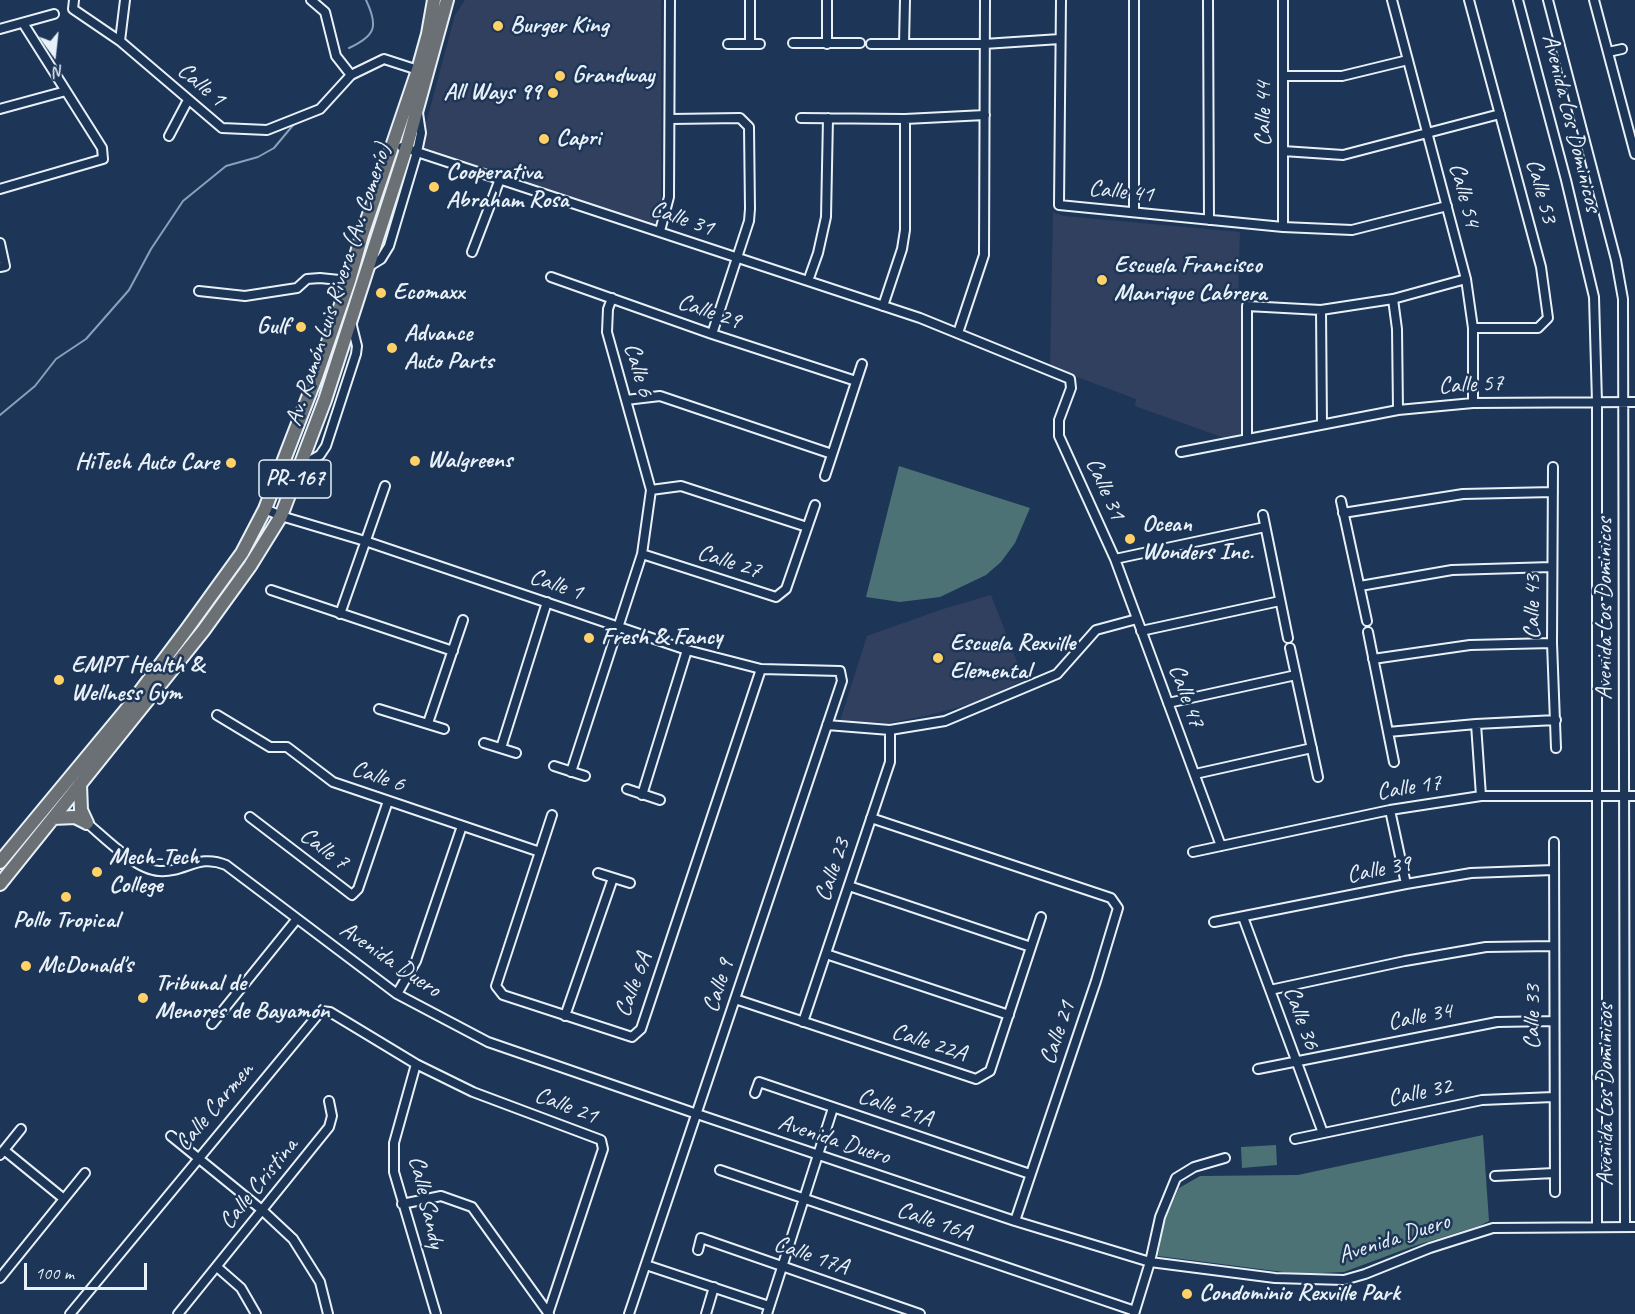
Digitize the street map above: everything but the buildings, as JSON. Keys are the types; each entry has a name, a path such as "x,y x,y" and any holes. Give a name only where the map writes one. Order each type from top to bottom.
{"main road":[{"name":"Av. Ramón Luis Rivera (Av. Comerío)","path":"0,862 130,705 242,554 265,509 316,377 349,281 362,235 418,70 434,0"},
{"name":"Av. Ramón Luis Rivera (Av. Comerío)","path":"0,884 203,631 250,566 281,516 325,400 367,268 412,150 417,108 447,0"},
{"path":"444,13 452,0"},
{"path":"80,784 81,810 87,823"},
{"path":"52,818 75,817 87,823"}],"street":[{"name":"Calle 1","path":"74,0 73,9 120,41 222,128 267,130 320,109 351,75 384,59 418,70"},
{"path":"120,41 125,0"},
{"path":"311,0 326,12 336,56 351,75"},
{"path":"660,231 669,197 670,0"},
{"path":"750,0 750,44"},
{"path":"827,0 827,44"},
{"path":"904,44 905,0"},
{"path":"958,333 984,255 985,0"},
{"name":"Calle 41","path":"1061,0 1059,205 1283,227 1352,230 1447,206"},
{"path":"1134,0 1134,212"},
{"path":"1208,0 1209,220"},
{"name":"Calle 44","path":"1283,0 1283,227"},
{"name":"Calle 54","path":"1392,0 1466,279 1473,328 1473,403"},
{"name":"Calle 53","path":"1469,0 1541,267 1548,318 1538,328 1473,328"},
{"name":"Avenida Los Dominicos","path":"1518,0 1566,180 1594,297 1597,402 1597,1227"},
{"name":"Avenida Los Dominicos","path":"1548,0 1616,260 1623,299 1625,1227"},
{"path":"1594,0 1635,154"},
{"path":"0,29 54,14"},
{"path":"0,189 103,159 102,148 22,23"},
{"path":"871,44 984,44 1060,39"},
{"path":"728,44 760,44"},
{"path":"793,44 860,44"},
{"path":"1608,52 1622,48"},
{"path":"1283,76 1342,76 1408,60"},
{"path":"0,109 66,91"},
{"path":"169,136 188,100"},
{"path":"1283,151 1343,155 1500,114"},
{"path":"1625,116 1635,114"},
{"path":"801,118 906,119 985,115"},
{"path":"671,118 740,118 748,127 749,221 712,334"},
{"path":"808,281 826,217 828,118"},
{"path":"883,306 902,249 905,230 906,119"},
{"name":"Calle 31","path":"393,144 883,306 958,333 1070,379 1071,388 1059,420 1059,436 1115,559"},
{"path":"472,252 500,179"},
{"path":"0,243 5,266 0,267"},
{"name":"Calle 29","path":"551,277 712,334 856,381"},
{"path":"199,291 245,296 297,288 308,279 349,281"},
{"path":"1247,439 1246,306 1321,310 1393,299 1466,279"},
{"name":"Calle 6","path":"612,298 608,309 607,332 651,490 642,554 618,626"},
{"path":"1393,299 1398,329 1398,410"},
{"path":"1321,310 1322,424"},
{"path":"300,466 320,455 326,446 356,354 357,346 351,319"},
{"path":"825,476 862,364"},
{"path":"626,400 660,396 832,454"},
{"name":"Calle 57","path":"1181,452 1398,410 1473,403 1635,402"},
{"name":"Calle 43","path":"1554,466 1552,643 1556,748"},
{"path":"340,614 386,486"},
{"path":"651,490 681,486 807,528"},
{"path":"1343,513 1463,494 1553,492"},
{"path":"1341,501 1367,621"},
{"name":"Calle 27","path":"642,554 776,597 786,589 815,505"},
{"name":"Calle 1","path":"265,509 687,650 761,669 840,671"},
{"path":"1263,515 1288,638"},
{"path":"1115,559 1265,527"},
{"name":"Calle 47","path":"1115,559 1221,846"},
{"path":"1360,586 1452,570 1552,567"},
{"path":"271,590 453,651"},
{"path":"1141,631 1281,601"},
{"path":"501,747 547,602"},
{"path":"827,726 890,730 945,721 1057,674 1096,630 1137,619"},
{"path":"428,723 463,620"},
{"path":"571,772 618,626"},
{"path":"1368,632 1394,762"},
{"path":"1373,659 1470,645 1552,643"},
{"path":"1290,648 1318,777"},
{"path":"642,795 687,650"},
{"name":"Calle 6A","path":"552,815 496,986 502,995 632,1037 641,1029 761,669"},
{"name":"Calle 9","path":"629,1314 843,681 840,671"},
{"path":"1168,703 1296,675"},
{"path":"379,709 444,729"},
{"name":"Calle 6","path":"217,715 270,747 287,747 333,782 540,852"},
{"path":"1388,732 1556,720"},
{"path":"1476,724 1481,796"},
{"name":"Calle 23","path":"803,1022 890,762 890,730"},
{"path":"484,742 516,753"},
{"path":"1195,774 1312,748"},
{"path":"554,766 585,776"},
{"path":"627,789 660,800"},
{"name":"Calle 17","path":"1193,852 1390,810 1481,796 1635,796"},
{"name":"Calle 7","path":"250,817 352,895 358,889 388,801"},
{"path":"1390,810 1406,884"},
{"name":"Calle 21","path":"871,818 1111,898 1118,908 1092,993 1015,1221"},
{"name":"Avenida Duero","path":"87,823 150,870 171,871 206,860 226,865 397,994 488,1042 1015,1221 1150,1262 1275,1278 1344,1280 1430,1248 1493,1228 1635,1227"},
{"path":"397,994 416,961 462,826"},
{"name":"Calle 33","path":"1554,842 1555,1192"},
{"name":"Calle 39","path":"1214,922 1471,873 1553,870"},
{"path":"598,873 630,883"},
{"path":"565,1016 613,878"},
{"path":"849,886 1031,947"},
{"name":"Calle 22A","path":"735,999 976,1079 990,1071 1041,917"},
{"name":"Calle 36","path":"1243,917 1323,1133"},
{"path":"212,1024 296,920"},
{"path":"1270,990 1486,947 1553,946"},
{"path":"826,954 1009,1015"},
{"name":"Calle Carmen","path":"70,1314 321,1011 330,1012 416,1064"},
{"name":"Calle 34","path":"1258,1069 1497,1022 1553,1021"},
{"name":"Calle 21","path":"416,1064 473,1092 601,1140 603,1149 548,1314"},
{"name":"Calle Sandy","path":"416,1064 394,1143 394,1172 436,1314"},
{"name":"Calle 21A","path":"755,1093 759,1082 1030,1174"},
{"name":"Calle 32","path":"1296,1139 1482,1100 1553,1097"},
{"name":"Calle Cristina","path":"178,1314 329,1127 332,1116 329,1101"},
{"path":"646,1265 714,1287 768,1310 833,1108"},
{"path":"21,1129 2,1153 64,1199"},
{"path":"171,1136 262,1210 293,1239 320,1282 328,1314"},
{"path":"1134,1312 1150,1262 1160,1216 1176,1178 1194,1167 1225,1158"},
{"name":"Calle 16A","path":"720,1170 1134,1312"},
{"path":"0,1278 85,1173"},
{"path":"1495,1176 1554,1173"},
{"path":"402,1204 441,1196 472,1207 548,1314"},
{"name":"Calle 17A","path":"698,1250 701,1238 920,1314"},
{"path":"217,1267 240,1288 256,1314"},
{"path":"706,1314 714,1287"}],"shaded area":[{"path":"465,0 661,0 661,199 654,234 417,157 455,15"},
{"path":"1053,212 1064,216 1240,232 1238,300 1243,304 1242,433 1227,439 1135,406 1136,399 1050,367"},
{"name":"Escuela Rexville Elemental","path":"991,595 1024,680 971,704 925,716 889,723 840,721 867,636"}],"green space":[{"path":"899,466 1030,508 1015,543 1001,562 986,575 940,597 900,602 866,597"},
{"path":"1483,1135 1489,1221 1479,1226 1411,1247 1344,1272 1299,1274 1158,1256 1164,1222 1179,1188 1200,1176 1298,1175"},
{"path":"1276,1145 1277,1165 1242,1168 1241,1147"}],"waterway":[{"path":"349,48 358,44 372,30 372,17 366,0"},
{"path":"0,415 35,386 56,359 86,339 129,290 151,249 183,201 226,166 258,157 274,148 294,124"}],"place":[{"name":"Burger King","path":"498,26"},
{"name":"Grandway","path":"560,76"},
{"name":"All Ways 99","path":"553,93"},
{"name":"Capri","path":"544,139"},
{"name":"Cooperativa Abraham Rosa","path":"434,187"},
{"name":"Escuela Francisco Manrique Cabrera","path":"1102,280"},
{"name":"Ecomaxx","path":"381,293"},
{"name":"Gulf","path":"301,327"},
{"name":"Advance Auto Parts","path":"392,348"},
{"name":"Walgreens","path":"415,461"},
{"name":"HiTech Auto Care","path":"231,463"},
{"name":"Ocean Wonders Inc.","path":"1130,539"},
{"name":"Fresh & Fancy","path":"589,638"},
{"name":"Escuela Rexville Elemental","path":"938,658"},
{"name":"EMPT Health & Wellness Gym","path":"59,680"},
{"name":"Mech-Tech College","path":"97,872"},
{"name":"Pollo Tropical","path":"66,897"},
{"name":"McDonald's","path":"26,966"},
{"name":"Tribunal de Menores de Bayamón","path":"143,998"},
{"name":"Condominio Rexville Park","path":"1187,1294"}]}
